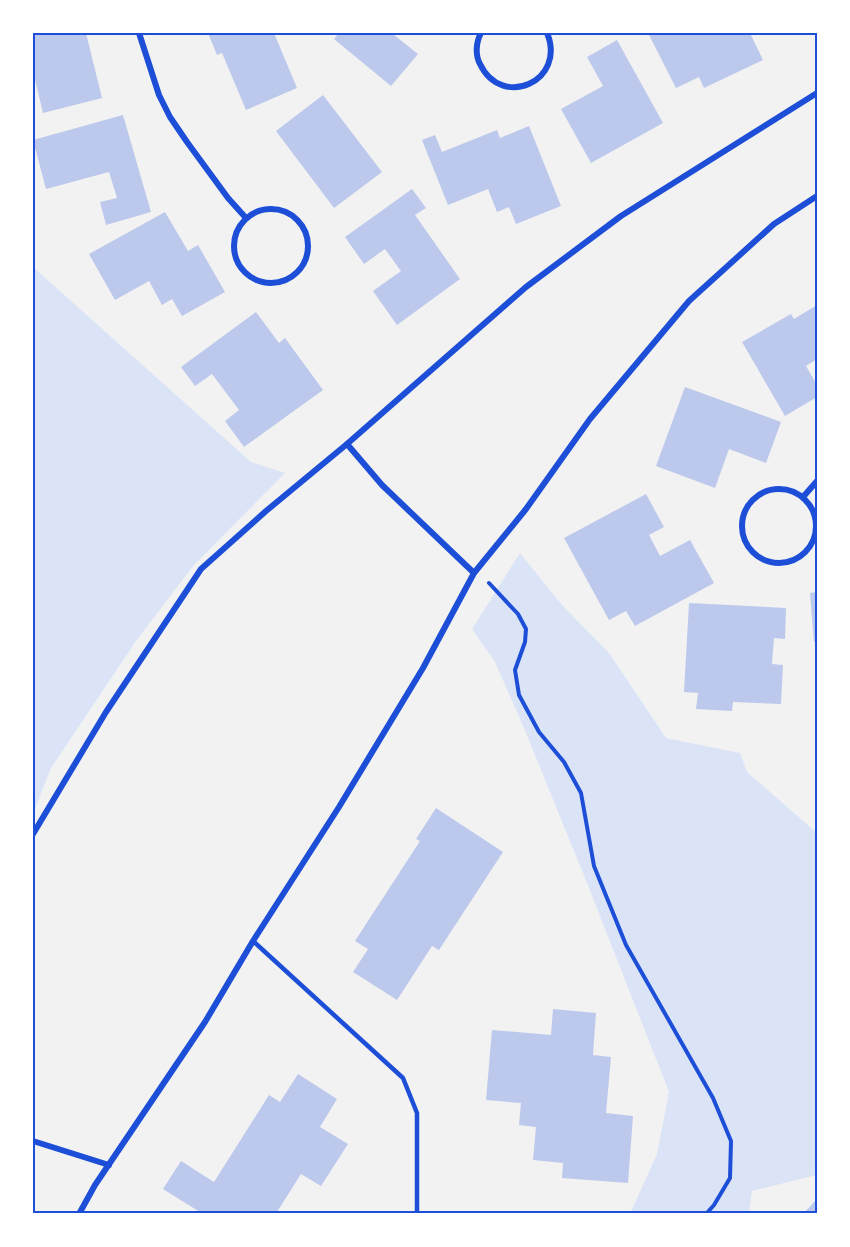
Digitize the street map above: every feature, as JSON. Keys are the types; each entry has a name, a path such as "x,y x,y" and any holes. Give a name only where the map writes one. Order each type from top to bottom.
{"street":[{"path":"139,33 159,95 170,117 228,198 246,218"},
{"path":"481,33 476,48 483,72 492,81 504,86 517,87 529,84 540,77 548,67 552,54 551,42 547,33"},
{"path":"33,834 106,712 201,569 526,287 621,216 817,93"},
{"path":"79,1214 95,1185 205,1022 253,941 339,807 423,668 474,573 526,509 590,419 689,301 774,225 817,196"},
{"path":"270,209 283,211 294,217 303,227 308,238 308,251 304,264 297,274 286,281 274,284 251,279 242,271 233,250 234,238 239,226 246,218 258,211 270,209"},
{"path":"347,444 382,485 474,573"},
{"path":"803,497 817,481"},
{"path":"781,488 803,497 812,507 816,519 816,532 812,544 804,554 793,561 767,562 756,556 742,536 743,512 750,502 769,489 781,488"},
{"path":"33,1141 109,1165"}],"lane":[{"path":"253,941 403,1078 417,1113 417,1214"}],"path":[{"path":"474,573 493,586 518,614 526,629 525,642 515,670 519,694 539,732 564,762 581,793 594,866 626,945 713,1098 731,1140 730,1178 706,1214"}],"shaded area":[{"path":"33,267 251,462 285,473 194,565 136,641 51,768 33,814"},
{"path":"520,553 562,605 609,653 666,738 740,753 747,772 817,833 817,1175 752,1191 749,1214 630,1214 657,1154 669,1092 524,728 495,662 472,629"}],"building":[{"path":"33,33 86,33 102,98 43,113 33,71"},
{"path":"208,33 274,33 297,88 246,110 222,53 217,55"},
{"path":"339,33 396,33 394,35 418,54 391,86 334,39"},
{"path":"648,33 750,33 763,60 704,88 699,77 676,88"},
{"path":"617,40 663,123 591,163 561,109 603,86 587,57"},
{"path":"323,95 382,172 334,208 276,131"},
{"path":"123,115 151,212 106,225 100,202 117,198 109,172 46,189 33,140"},
{"path":"529,126 561,206 516,224 509,207 497,212 488,189 448,205 422,140 435,135 442,152 497,130 500,138"},
{"path":"412,189 426,208 415,215 460,279 397,325 373,291 401,271 385,249 364,264 345,237"},
{"path":"165,212 188,251 198,245 225,292 182,316 172,299 162,305 149,281 115,300 89,254"},
{"path":"817,305 817,359 806,366 817,385 817,397 785,416 742,342 791,314 794,319"},
{"path":"256,312 279,343 285,338 323,390 244,447 225,421 239,410 212,374 195,386 181,367"},
{"path":"685,387 781,422 766,463 729,449 715,488 656,466"},
{"path":"646,494 664,527 649,535 660,556 690,540 714,583 635,626 626,611 609,620 564,538"},
{"path":"817,592 817,642 814,642 810,593"},
{"path":"689,603 786,608 785,639 774,638 772,664 783,665 781,704 733,702 732,711 696,709 698,693 684,692"},
{"path":"436,808 503,852 439,950 432,946 397,1000 353,972 368,949 355,941 420,841 416,839"},
{"path":"553,1009 596,1013 593,1055 611,1057 606,1113 633,1116 628,1183 562,1178 563,1163 533,1160 536,1127 519,1125 521,1103 486,1100 492,1030 551,1035"},
{"path":"298,1074 337,1099 320,1127 348,1144 321,1186 301,1174 277,1212 279,1214 203,1214 163,1189 181,1161 214,1182 269,1095 280,1102"},
{"path":"817,1199 817,1214 803,1214"}]}
